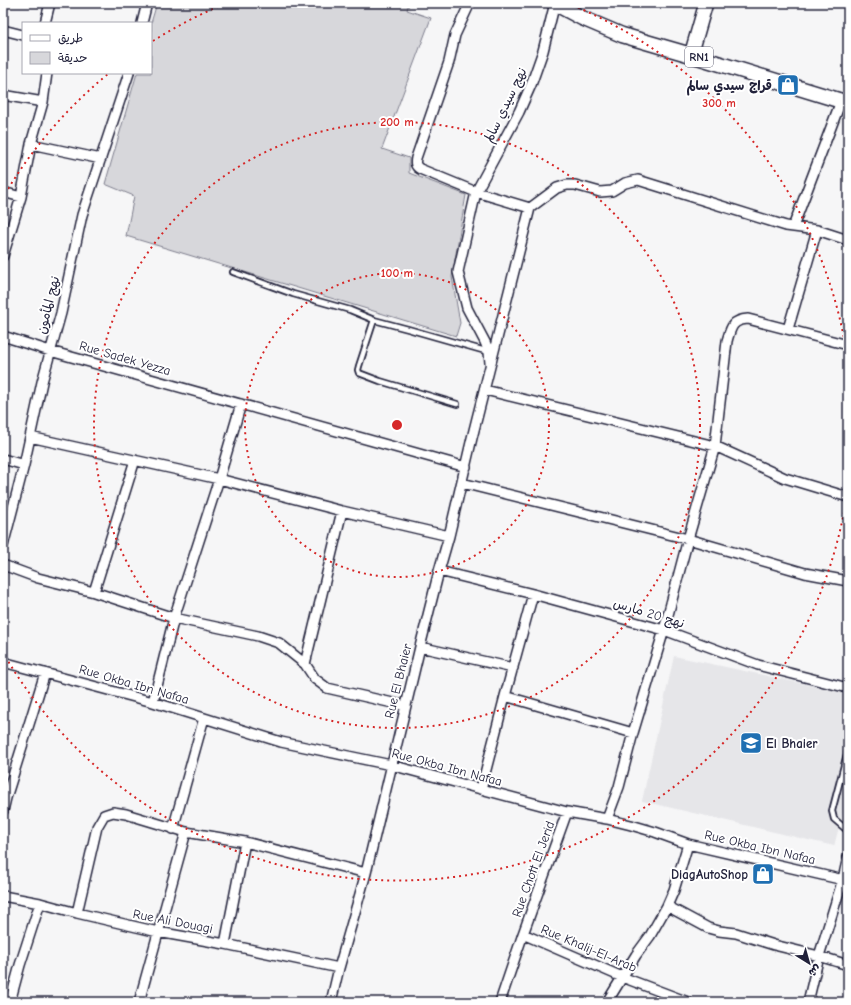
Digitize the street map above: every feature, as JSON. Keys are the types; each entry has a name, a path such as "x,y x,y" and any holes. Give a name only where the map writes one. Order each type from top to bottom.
{"main road":[{"name":"RN1","path":"554,3 582,18 622,35 845,102"},
{"path":"691,55 706,3"}],"street":[{"path":"45,22 50,3"},
{"path":"142,22 147,3"},
{"path":"470,3 455,35 449,62 415,161 420,170 476,192 530,208 557,188 567,185 575,184 600,192 612,191 625,183 638,180 786,226 818,230 848,240"},
{"name":"نهج سيدي سالم","path":"491,366 489,352 485,342 467,308 458,272 476,192 519,112 531,85 543,51 554,3"},
{"path":"3,30 22,35"},
{"path":"3,256 21,197 31,144 43,102 47,74"},
{"name":"نهج المأمون","path":"3,546 6,527 24,465 42,382 61,313 82,215 129,74"},
{"path":"3,95 43,102"},
{"path":"793,227 845,102"},
{"path":"31,144 101,159"},
{"path":"3,192 21,197"},
{"name":"Rue El Bhaier","path":"331,1002 366,873 420,647 439,570 450,536 472,438 530,208"},
{"path":"788,329 818,230"},
{"path":"607,819 619,787 715,446 727,341 732,327 735,322 741,319 748,319 848,345"},
{"name":"Rue Sadek Yezza","path":"3,336 50,351 466,467"},
{"path":"485,390 715,446 784,478 848,497"},
{"path":"153,702 174,618 219,479 241,404"},
{"path":"30,436 219,479 342,511 450,536"},
{"path":"3,458 24,465"},
{"path":"94,592 135,460"},
{"path":"462,483 688,540 805,573 848,581"},
{"path":"305,664 342,511"},
{"path":"3,565 38,578 94,592 174,618 258,636 279,643 305,664 315,679 327,688 406,706"},
{"name":"نهج 20 مارس","path":"439,570 664,630 758,665 848,688"},
{"path":"481,790 533,594"},
{"path":"420,647 513,668"},
{"name":"Rue Okba Ibn Nafaa","path":"3,662 153,702 281,742 392,765 567,812 607,819 655,832 688,844 846,880"},
{"path":"3,811 45,673"},
{"path":"505,696 633,733"},
{"path":"173,829 204,718"},
{"path":"77,913 97,827 104,815 113,812 126,814 173,829 245,842 366,873"},
{"name":"Rue Chott El Jerid","path":"523,934 567,812"},
{"path":"139,1002 186,832"},
{"path":"224,944 245,842"},
{"path":"607,1002 636,954 650,936 667,906 674,890 688,844"},
{"path":"808,1002 819,956 846,880 848,857"},
{"name":"Rue Ali Douagi","path":"3,896 40,903 158,932 339,968"},
{"path":"10,1002 40,903"},
{"path":"667,906 708,928 736,933 848,965"},
{"name":"Rue Khalij-El-Arab","path":"500,1002 523,934 622,977 688,1002"}],"lane":[{"path":"233,272 293,294 350,310 374,320 489,352"},
{"path":"374,320 359,366 359,373 380,381 457,404"},
{"path":"848,750 832,811 834,819 848,831"}],"shaded area":[{"name":"El Bhaier","path":"674,656 848,694 848,793 834,846 642,801"}],"green space":[{"path":"157,3 409,3 407,10 431,18 382,149 409,158 409,173 466,195 452,277 460,323 456,336 126,236 134,196 105,184 137,74 152,74 151,22"}],"place":[{"name":"قراج سيدي سالم","path":"788,85"},
{"name":"El Bhaier","path":"751,743"},
{"name":"DiagAutoShop","path":"763,874"}]}
